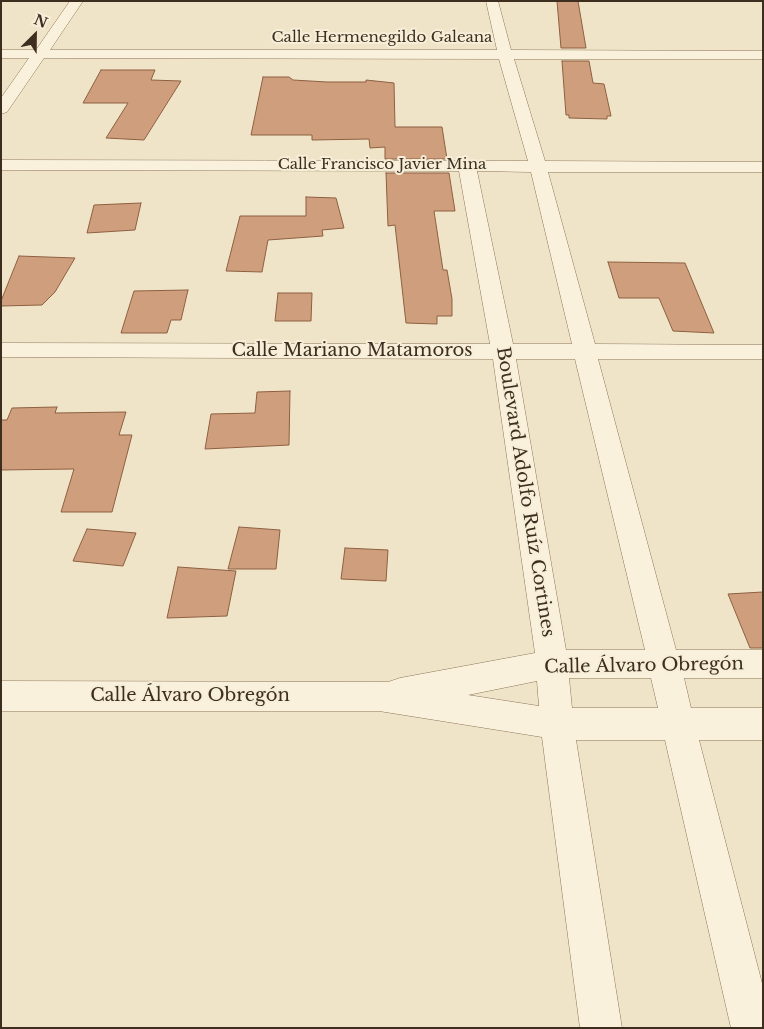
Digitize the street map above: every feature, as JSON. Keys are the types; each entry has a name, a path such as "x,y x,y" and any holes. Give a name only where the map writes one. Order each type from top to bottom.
{"street":[{"path":"1,109 77,1"},
{"path":"492,1 505,54 538,165 679,724 752,1028"},
{"name":"Calle Hermenegildo Galeana","path":"1,54 763,55"},
{"name":"Calle Francisco Javier Mina","path":"1,165 763,167"},
{"name":"Boulevard Adolfo Ruíz Cortines","path":"467,166 503,351 552,664 557,724 601,1028"},
{"name":"Calle Mariano Matamoros","path":"1,350 763,352"},
{"name":"Calle Álvaro Obregón","path":"379,696 552,664 763,664"},
{"name":"Calle Álvaro Obregón","path":"1,696 379,696 557,724 763,724"}],"building":[{"path":"557,1 578,1 586,48 561,48"},
{"path":"562,61 589,61 593,83 604,84 611,116 607,116 607,119 569,118 569,115 566,115"},
{"path":"101,70 155,70 151,80 181,81 144,140 106,138 128,103 83,103"},
{"path":"263,77 289,77 293,80 327,82 366,82 366,80 394,83 395,127 442,127 447,159 385,159 385,147 370,148 369,139 312,140 312,135 251,135"},
{"path":"386,173 449,173 455,211 434,211 443,270 447,270 452,299 452,316 437,316 437,324 406,323 395,225 388,226"},
{"path":"306,197 336,198 344,228 322,230 323,236 268,240 262,272 226,271 240,216 306,216"},
{"path":"141,203 135,230 87,233 94,205"},
{"path":"19,256 75,258 55,292 42,305 1,306 1,301"},
{"path":"608,262 685,263 714,333 673,331 659,298 619,298"},
{"path":"188,290 181,320 171,320 167,333 121,333 134,291"},
{"path":"278,293 312,293 311,321 275,321"},
{"path":"290,391 289,445 205,449 211,414 255,413 257,392"},
{"path":"57,407 55,413 126,412 119,435 132,435 112,512 61,512 74,469 1,470 1,420 7,420 12,408"},
{"path":"239,527 280,530 276,569 228,569"},
{"path":"87,529 136,533 123,566 73,561"},
{"path":"345,548 388,550 386,581 341,579"},
{"path":"178,567 236,571 227,616 167,618"},
{"path":"763,592 763,648 750,648 728,594"}]}
